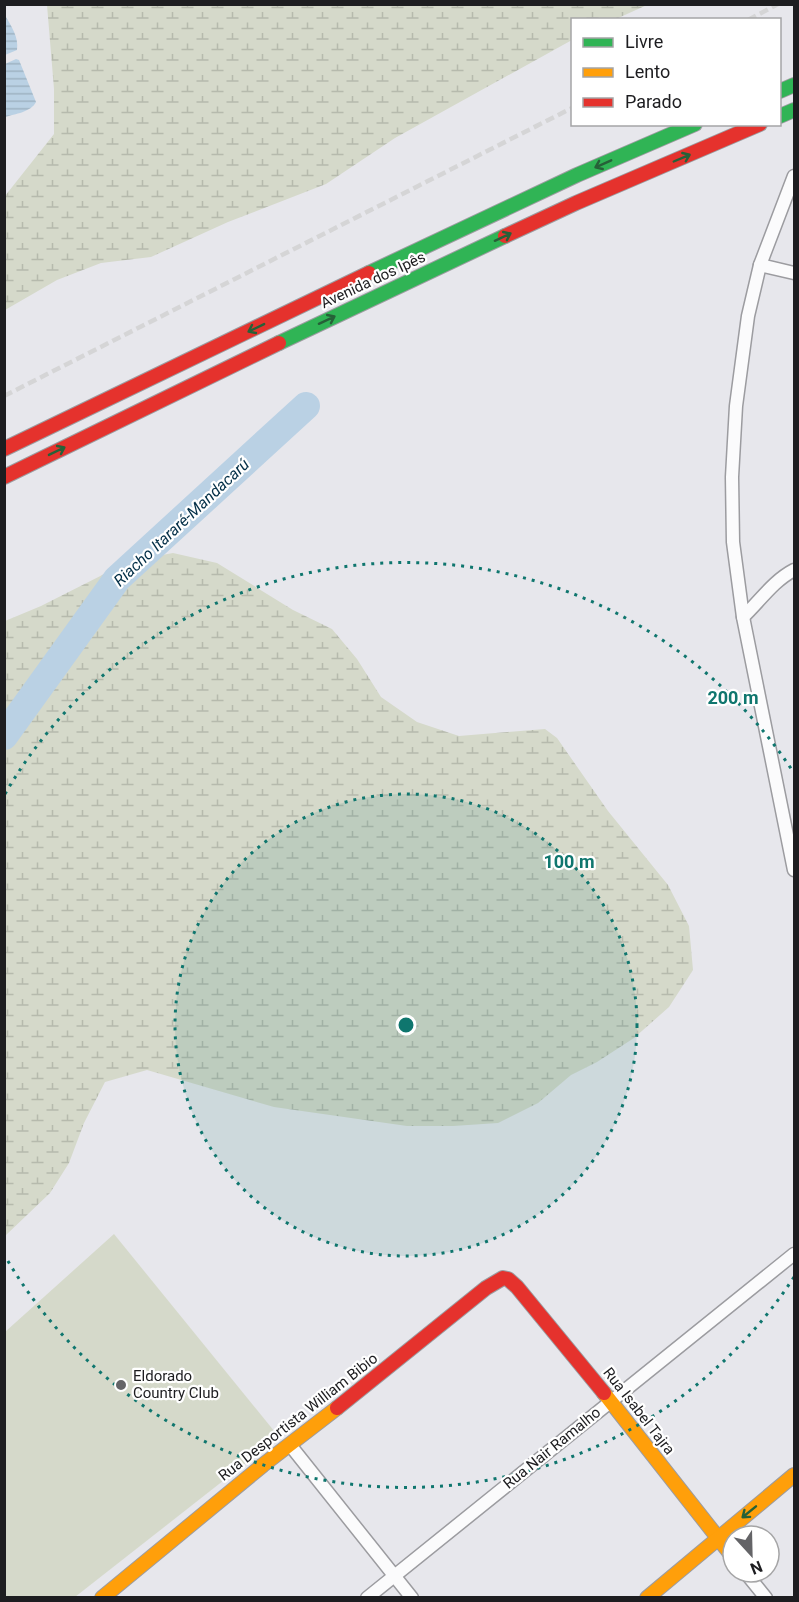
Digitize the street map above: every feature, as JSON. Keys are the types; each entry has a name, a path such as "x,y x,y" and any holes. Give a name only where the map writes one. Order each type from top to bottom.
{"main road":[{"path":"781,91 795,85"},
{"path":"781,116 795,110"},
{"name":"Avenida dos Ipês","path":"4,449 577,175 690,126"},
{"name":"Avenida dos Ipês","path":"4,477 244,360 576,203 755,126"},
{"path":"279,316 279,329 290,338"},
{"path":"234,338 245,348 244,360"},
{"name":"Rua Desportista William Bibio","path":"102,1598 253,1473 492,1283 503,1278 508,1279 517,1287"},
{"name":"Rua Isabel Tajra","path":"517,1287 611,1401 721,1542"},
{"path":"647,1598 717,1537 795,1475"}],"street":[{"path":"795,176 760,265 748,316 733,440 733,542 743,617 795,870"},
{"path":"760,265 795,273"},
{"path":"743,617 770,588 795,570"},
{"name":"Rua Nair Ramalho","path":"367,1598 795,1254"},
{"path":"290,1445 412,1598"},
{"path":"755,1584 766,1598"}],"green space":[{"path":"48,4 647,5 618,18 571,18 571,41 395,138 326,184 228,222 151,257 101,263 57,280 5,310 5,196 54,134 54,89"},
{"path":"173,553 217,563 293,610 332,629 357,659 381,697 417,722 459,736 545,729 557,738 608,811 668,885 689,926 693,970 669,1007 634,1038 597,1062 571,1075 538,1103 498,1123 407,1126 274,1107 147,1070 105,1082 84,1123 69,1163 50,1193 5,1236 5,621 41,606 130,561"},
{"name":"Eldorado Country Club","path":"114,1234 279,1437 75,1597 5,1597 5,1332"}],"water":[{"path":"5,15 14,32 17,50 5,55"},
{"path":"19,60 36,102 27,110 5,117 5,64"}],"waterway":[{"name":"Riacho Itararé-Mandacarú","path":"4,736 117,579 306,406"}],"railway":[{"path":"752,18 778,4"},
{"path":"4,396 571,109"}],"traffic: fast":[{"path":"781,91 794,85"},
{"path":"781,116 794,110"},
{"path":"369,273 577,175 690,126"},
{"path":"279,343 505,236"}],"traffic: slow":[{"path":"604,1393 721,1542"},
{"path":"102,1598 263,1465 337,1408"},
{"path":"647,1598 794,1475"}],"traffic: jam":[{"path":"505,236 755,126"},
{"path":"4,449 369,273"},
{"path":"4,477 279,343"},
{"path":"337,1408 486,1288 503,1278 508,1279 517,1287 604,1393"}],"place":[{"name":"Eldorado Country Club","path":"121,1385"}]}
